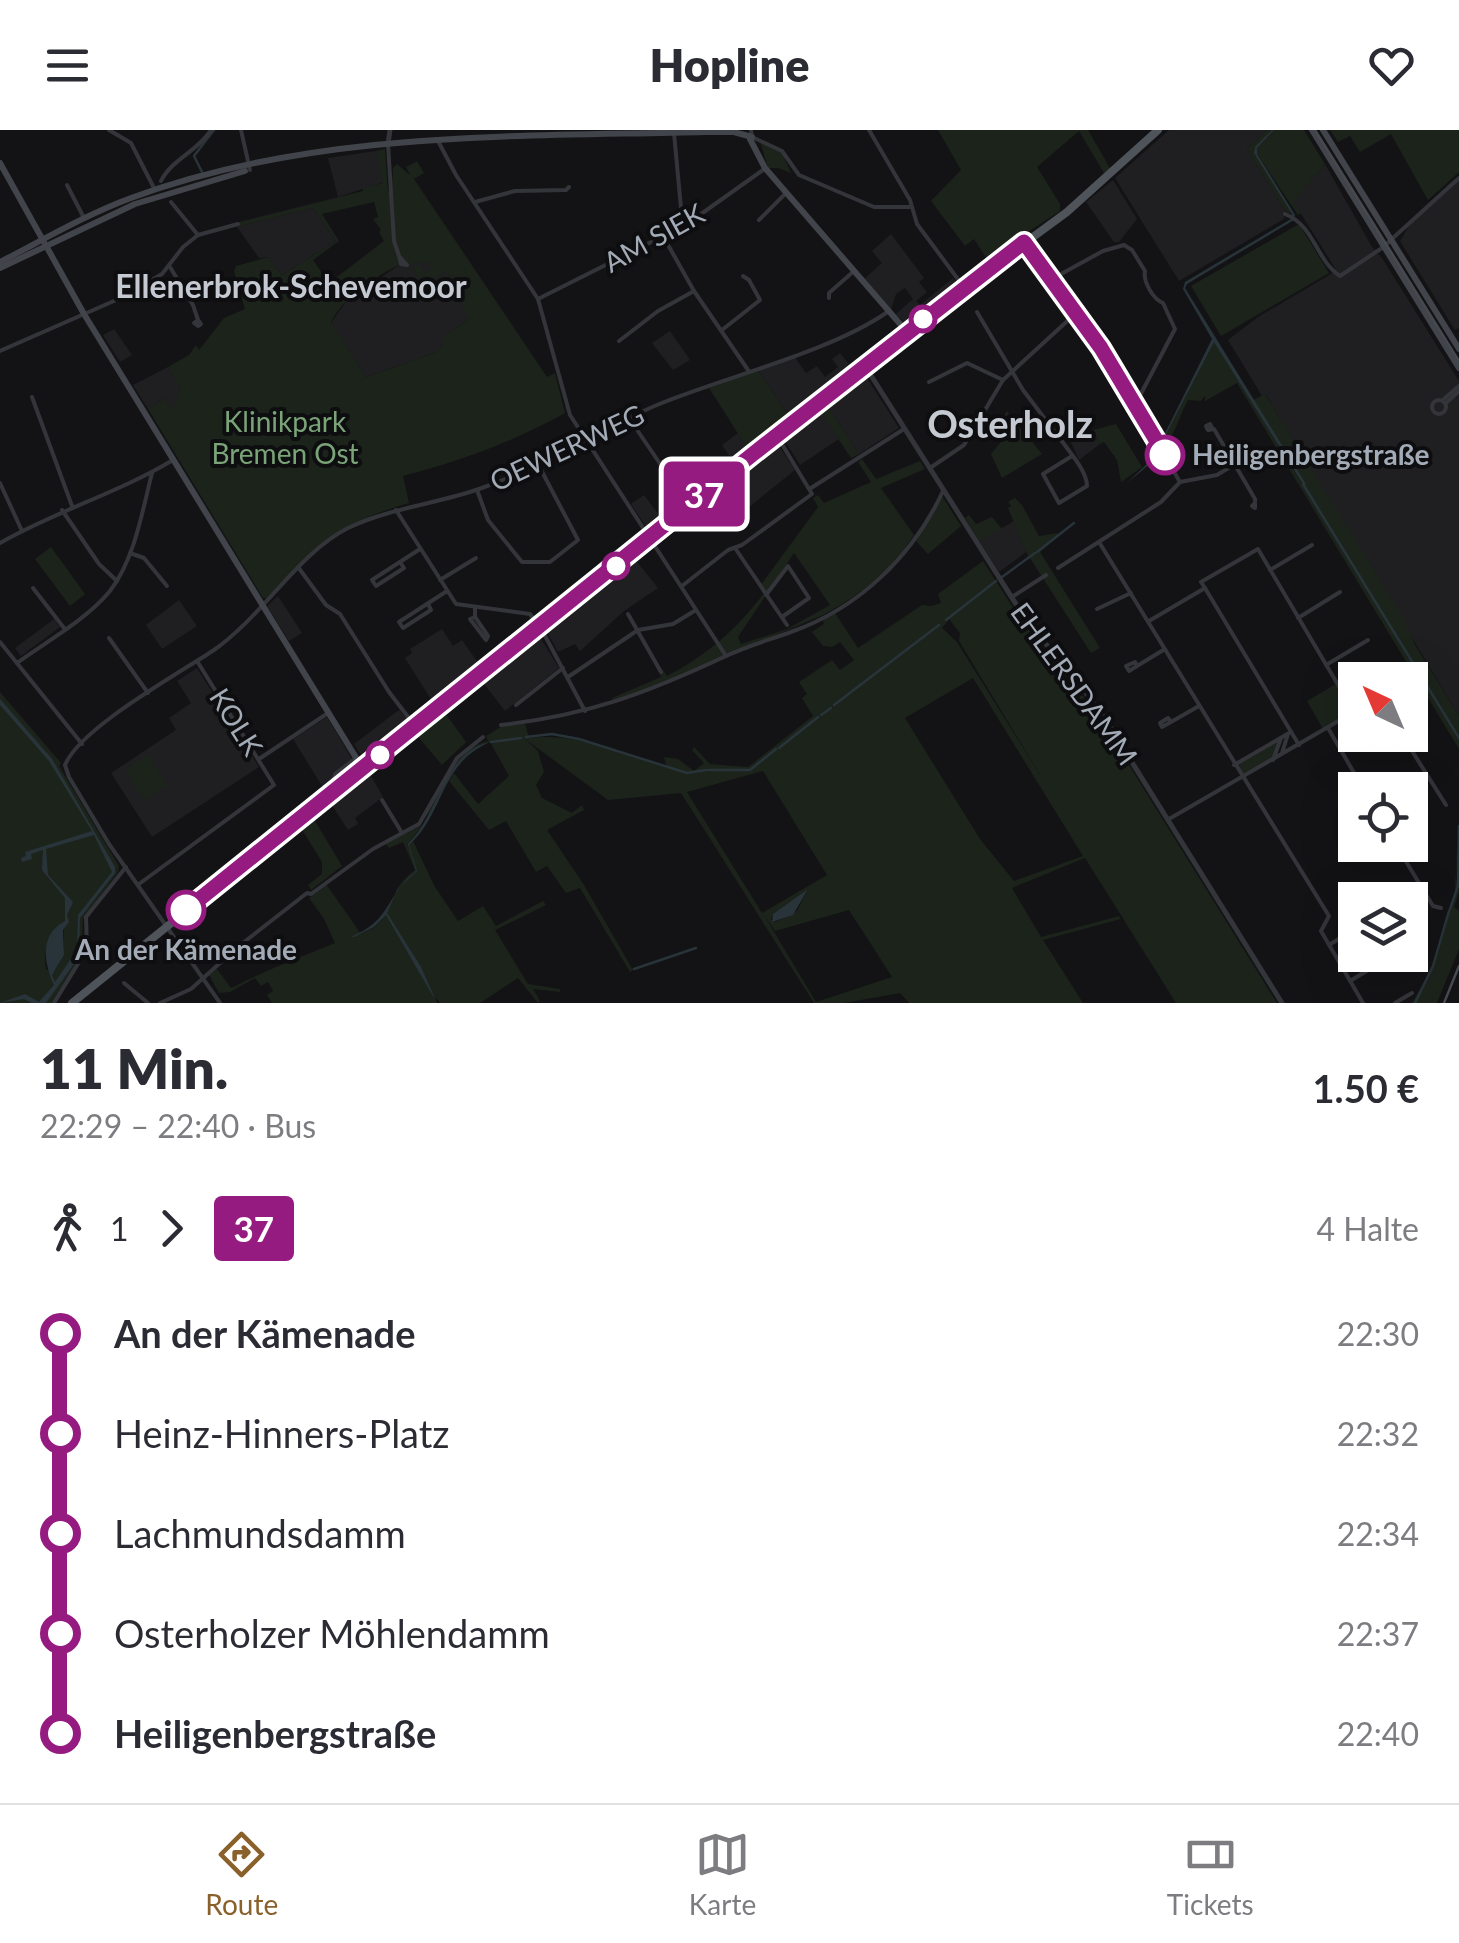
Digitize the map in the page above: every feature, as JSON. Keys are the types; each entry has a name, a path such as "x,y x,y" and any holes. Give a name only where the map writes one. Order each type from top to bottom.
{"main road":[{"path":"76,1002 906,332 1067,212 1158,130"},
{"path":"1312,130 1459,368"},
{"path":"1323,130 1459,349"},
{"path":"44,243 84,218 158,192 249,168 378,144 724,132 751,135 765,168 906,332"},
{"path":"0,163 84,314 363,769"},
{"path":"0,265 158,192"}],"street":[{"path":"109,130 131,143 158,192"},
{"path":"161,181 168,168 195,149 211,130"},
{"path":"241,130 249,168"},
{"path":"388,130 394,241 399,256"},
{"path":"870,130 910,200 920,230 964,286"},
{"path":"674,133 682,219 687,224"},
{"path":"751,135 782,152 799,175 874,207 910,208"},
{"path":"441,139 475,202 538,299 568,410 726,656"},
{"name":"AM SIEK","path":"538,299 687,224 765,168"},
{"path":"1290,216 1330,270 1340,276 1392,240 1459,178"},
{"path":"67,184 84,218"},
{"path":"475,202 516,191 569,187"},
{"path":"759,220 786,193"},
{"path":"171,202 198,235"},
{"path":"0,351 132,292 170,267 183,247 198,235 238,224"},
{"path":"663,236 694,291 748,370"},
{"path":"1024,242 1076,314 1180,482"},
{"path":"1052,279 1109,248 1124,245 1134,254 1175,329 1135,405"},
{"path":"170,267 198,313 198,320"},
{"path":"830,298 829,292 854,271"},
{"path":"722,330 760,300 743,276"},
{"path":"619,341 658,311 694,291"},
{"name":"OEWERWEG","path":"264,608 298,567 338,534 396,510 477,490 539,466 630,418 831,340 889,311"},
{"path":"977,312 1012,372 1072,456 1088,483 1060,504 1043,474 1072,456"},
{"path":"930,468 964,446 1003,380 1076,314"},
{"path":"930,382 967,364 1003,380"},
{"name":"EHLERSDAMM","path":"865,366 1028,622 1084,689 1282,1003"},
{"path":"1444,402 1459,388"},
{"path":"32,396 72,506"},
{"path":"630,418 667,474 680,477"},
{"path":"1212,428 1255,503"},
{"path":"682,586 812,490 905,429"},
{"path":"777,436 812,490"},
{"path":"0,543 173,460"},
{"path":"1058,568 1161,502 1180,482 1216,475 1235,464"},
{"path":"477,490 492,527 522,562 550,562 578,537 539,466"},
{"path":"17,663 97,604 117,580 130,553 152,473"},
{"path":"0,483 22,531"},
{"path":"501,725 585,711 636,696 792,632 844,606 902,558 943,490"},
{"path":"62,510 99,564 117,580"},
{"path":"396,510 456,604 530,614 585,711"},
{"path":"1099,542 1329,916 1321,932 1363,1003"},
{"path":"1270,570 1312,545"},
{"path":"735,548 788,624"},
{"path":"400,562 404,568 376,586 372,580 420,549"},
{"path":"1299,745 1201,582 1258,549 1338,684"},
{"path":"130,553 144,558 167,586"},
{"path":"440,580 476,558"},
{"path":"766,595 788,566 808,598 782,617"},
{"path":"298,567 326,605 340,614 389,692 416,726"},
{"path":"1012,598 1046,575"},
{"path":"33,588 64,628"},
{"path":"1149,622 1205,588"},
{"path":"428,604 432,610 403,628 399,622 447,592"},
{"path":"1098,610 1131,592"},
{"path":"1298,618 1340,592"},
{"path":"220,1003 108,844 66,766 82,744 264,608"},
{"path":"474,616 476,608"},
{"path":"568,677 638,630 673,624 696,610"},
{"path":"628,614 661,672"},
{"path":"109,638 148,693"},
{"path":"1326,665 1368,640"},
{"path":"0,642 82,744"},
{"path":"1137,666 1166,649"},
{"name":"KOLK","path":"139,884 274,785 197,661"},
{"path":"516,705 562,668"},
{"path":"1170,722 1199,706"},
{"path":"259,758 328,713"},
{"path":"1168,820 1338,722"},
{"path":"1328,728 1354,772"},
{"path":"1234,765 1290,733"},
{"path":"1280,756 1290,733"},
{"path":"160,1003 191,990 306,893 311,894 352,862 420,824 457,758 483,737"},
{"path":"1273,760 1282,738"},
{"path":"1413,752 1446,805"},
{"path":"338,789 334,776 356,758"},
{"path":"382,800 402,833"},
{"path":"1406,862 1433,906 1441,908"},
{"path":"54,1003 87,949 86,917 126,867"},
{"path":"1329,944 1338,939"},
{"path":"1350,981 1364,972"},
{"path":"124,983 148,1003"},
{"path":"1395,1003 1412,993"}],"shaded area":[{"path":"1169,130 1266,130 1247,149 1286,212 1284,219 1179,281 1115,178"},
{"path":"1272,130 1257,148 1257,154 1295,215 1294,220 1185,288 1306,484 1214,342 1151,463 1127,483 1152,459 1212,339 1183,289 1185,282 1291,219 1292,214 1254,153 1255,147"},
{"path":"376,151 384,182 338,197 328,158"},
{"path":"1325,164 1372,247 1459,381 1459,716 1266,395 1262,396 1228,340 1335,268 1293,201"},
{"path":"1459,178 1459,328 1455,330 1400,241 1412,221"},
{"path":"1113,180 1137,219 1119,242 1114,242 1086,202"},
{"path":"313,208 336,241 282,275 268,257 259,258 237,227"},
{"path":"891,234 924,278 919,282 927,292 916,301 920,305 953,278 957,284 906,324 896,314 913,299 905,288 896,294 891,309 864,279 882,263 872,251"},
{"path":"420,257 447,270 466,300 470,319 443,336 443,345 437,352 366,377 331,323 347,300 398,266"},
{"path":"114,329 132,355 120,362 103,335"},
{"path":"670,331 690,360 673,370 652,343"},
{"path":"840,353 852,368 790,418 758,370 794,356 806,373 817,366 825,377 838,367 832,359"},
{"path":"168,367 180,389 176,407 172,411 164,398 148,409 133,385"},
{"path":"865,375 899,428 859,454 825,402"},
{"path":"817,407 839,439 800,465 782,436"},
{"path":"738,433 749,451 734,463 722,445"},
{"path":"1094,433 1100,444 1079,460 1069,438"},
{"path":"774,443 795,470 728,524 714,506 735,490 729,479"},
{"path":"644,495 663,520 652,529 631,504"},
{"path":"1014,521 1026,552 999,572 979,541"},
{"path":"633,557 658,588 624,611 580,651 575,644 558,652 545,628"},
{"path":"278,596 302,633 289,641 267,606"},
{"path":"179,600 197,626 162,649 146,625"},
{"path":"54,619 60,627 21,656 15,648"},
{"path":"442,629 453,646 462,640 481,667 434,704 405,658 412,653 410,649"},
{"path":"541,639 559,668 505,711 484,684"},
{"path":"197,668 259,767 152,837 111,773 176,730 169,718 191,703 177,681"},
{"path":"0,699 52,759 115,867 115,873 80,918 79,957 46,1003 32,1003 24,999 0,1003 25,994 39,1002 54,985 46,949 51,933 65,921 65,898 42,870 43,850 31,854 32,859 22,862 21,858 26,856 25,852 92,831 49,761 0,705","holes":["94,835 112,872 78,915 77,950 55,982 52,975 64,955 63,930 73,902 48,875 46,849"]},
{"path":"399,710 410,723 363,758 354,744"},
{"path":"327,717 358,769 327,794 293,739"},
{"path":"490,742 473,751 451,776 430,818 409,845 417,871 402,886 416,871 408,844 452,771 474,748"},
{"path":"369,772 383,797 355,818 358,824 348,830 330,802"},
{"path":"808,889 793,915 772,922 773,914"},
{"path":"395,895 387,913 421,967 437,1003 386,915 374,927 351,937 374,923"}],"green space":[{"path":"938,130 1088,130 1110,168 1104,173 1079,131 1037,167 1060,204 1060,211 987,259 974,239 965,246 931,201 961,170"},
{"path":"1266,130 1272,130 1254,150 1292,214 1286,212 1247,149"},
{"path":"1274,130 1304,130 1325,164 1294,201 1301,213 1298,215 1257,154 1257,148"},
{"path":"1330,130 1459,130 1459,172 1428,200 1391,134 1360,152 1350,136 1338,142"},
{"path":"760,141 782,153 791,173 768,168"},
{"name":"Klinikpark Bremen Ost","path":"385,149 388,191 392,191 393,168 397,164 410,175 406,167 417,161 424,173 414,179 547,377 555,373 565,413 486,450 403,476 409,503 362,520 329,538 263,598 148,409 164,398 173,410 180,389 168,367 189,355 196,345 199,350 224,318 245,309 236,266 268,257 282,275 336,241 313,208 237,227 235,223 383,183 376,151","holes":["374,202 378,217 373,219 384,241 329,283 313,260 339,241 322,214","427,261 431,269 425,273 421,266 412,266 423,284 447,271 466,300 460,304 470,319 443,336 443,345 437,352 366,377 331,322 351,297 378,276 397,266"]},
{"path":"1299,224 1329,273 1221,336 1191,286"},
{"path":"1214,341 1303,485 1306,484 1253,400 1265,394 1406,622 1426,662 1406,662 1237,383 1205,401 1205,396 1201,401 1188,400 1174,431 1163,447 1161,443"},
{"path":"758,370 790,418 749,451 709,388"},
{"path":"825,402 859,454 851,458 817,407"},
{"path":"1007,411 1042,454 1002,478 991,454 1004,438 995,430"},
{"path":"1116,424 1142,467 1121,482 1117,460 1104,442 1100,444 1093,430"},
{"path":"862,459 876,479 920,461 925,469 881,488 914,535 885,571 823,615 614,703 612,698 661,677 659,672 663,670 667,676 682,668 732,630 764,593 760,586 818,507 813,498 818,495 824,503 871,482 858,462","holes":["794,553 830,605 787,629 741,644 738,637"]},
{"path":"942,496 961,526 928,554 916,541"},
{"path":"1015,498 1039,536 1059,536 1040,552 1100,648 1091,653 1026,552 1008,508 1008,502"},
{"path":"969,515 976,524 992,517 1002,529 979,541 965,518"},
{"path":"51,547 85,594 70,606 35,559"},
{"path":"983,561 1021,620 1096,712 1277,1003 1176,1003 1085,858 1012,888 1041,937 1119,916 1121,919 1043,940 1083,1003 909,1003 900,993 844,1003 814,1003 681,793 608,800 525,739 538,751 544,772 536,785 542,798 572,813 582,805 584,810 547,830 584,885 633,970 630,972 580,888 566,893 547,866 536,872 506,821 489,830 449,781 454,773 478,804 509,776 490,742 458,765 424,819 457,762 502,726 525,724 529,738 582,741 667,768 664,757 678,759 694,771 704,763 692,750 694,747 710,764 748,767 813,716 802,698 807,694 799,682 832,660 840,670 854,660 840,642 832,647 823,646 812,632 824,624 823,620 835,613 858,648 922,605 941,603 938,594","holes":["949,619 960,633 959,641 1045,783 957,642 942,628","973,678 1083,856 1014,881 980,839 905,718","763,771 827,875 762,913 687,792","808,889 797,911 776,922 771,920 773,914","849,910 892,977 816,1002 764,915 775,931"]},
{"path":"1428,666 1459,716 1459,749 1428,698"},
{"path":"1336,684 1338,720 1323,729 1307,701"},
{"path":"0,692 61,763 59,766 119,866 83,919 82,957 52,1003 0,1003","holes":["56,927 64,927 64,955 54,972 46,969 46,952"]},
{"path":"443,710 466,742 442,765 415,733"},
{"path":"1278,741 1272,759 1242,774 1239,764"},
{"path":"148,755 167,785 144,800 125,769"},
{"path":"1459,800 1459,892 1454,907 1459,911 1459,949 1437,1003 1412,1003 1433,966 1455,891"},
{"path":"312,816 342,866 311,890 308,885 322,874 322,862 300,826"},
{"path":"422,825 409,844 413,841 435,887 458,921 483,906 496,926 543,901 546,905 495,930 528,984 560,992 533,989 538,1003 518,978 480,1003 440,1003 434,996 437,1003 272,1003 267,995 273,991 268,982 261,986 255,978 230,992 219,993 209,975 217,969 231,988 335,943 309,898 326,884 361,934 386,915 427,984 386,913 400,885 415,870 403,842 389,848 386,844"}],"waterway":[{"path":"202,172 194,156 214,130"},
{"path":"1303,484 1459,738"},
{"path":"1037,552 1074,523"},
{"path":"1002,577 1035,553"},
{"path":"946,620 996,581"},
{"path":"834,705 939,625"},
{"path":"821,715 831,708"},
{"path":"779,748 818,717"},
{"path":"526,737 552,734 687,773 706,770"},
{"path":"491,742 521,738"},
{"path":"708,770 750,770 776,749"},
{"path":"1450,909 1458,886 1459,826"},
{"path":"1415,1003 1433,966 1449,911"},
{"path":"634,969 696,948"}],"tram line":[{"path":"1315,130 1459,361"},
{"path":"1444,1003 1459,966"}],"bus line":[{"name":"37","path":"186,910 753,454 1024,242 1101,348 1165,455"}],"place":[{"name":"Heiligenbergstraße","path":"1165,455"},
{"name":"An der Kämenade","path":"186,910"}],"district":[{"name":"Ellenerbrok-Schevemoor","path":"291,287"},
{"name":"Osterholz","path":"1010,425"}]}
